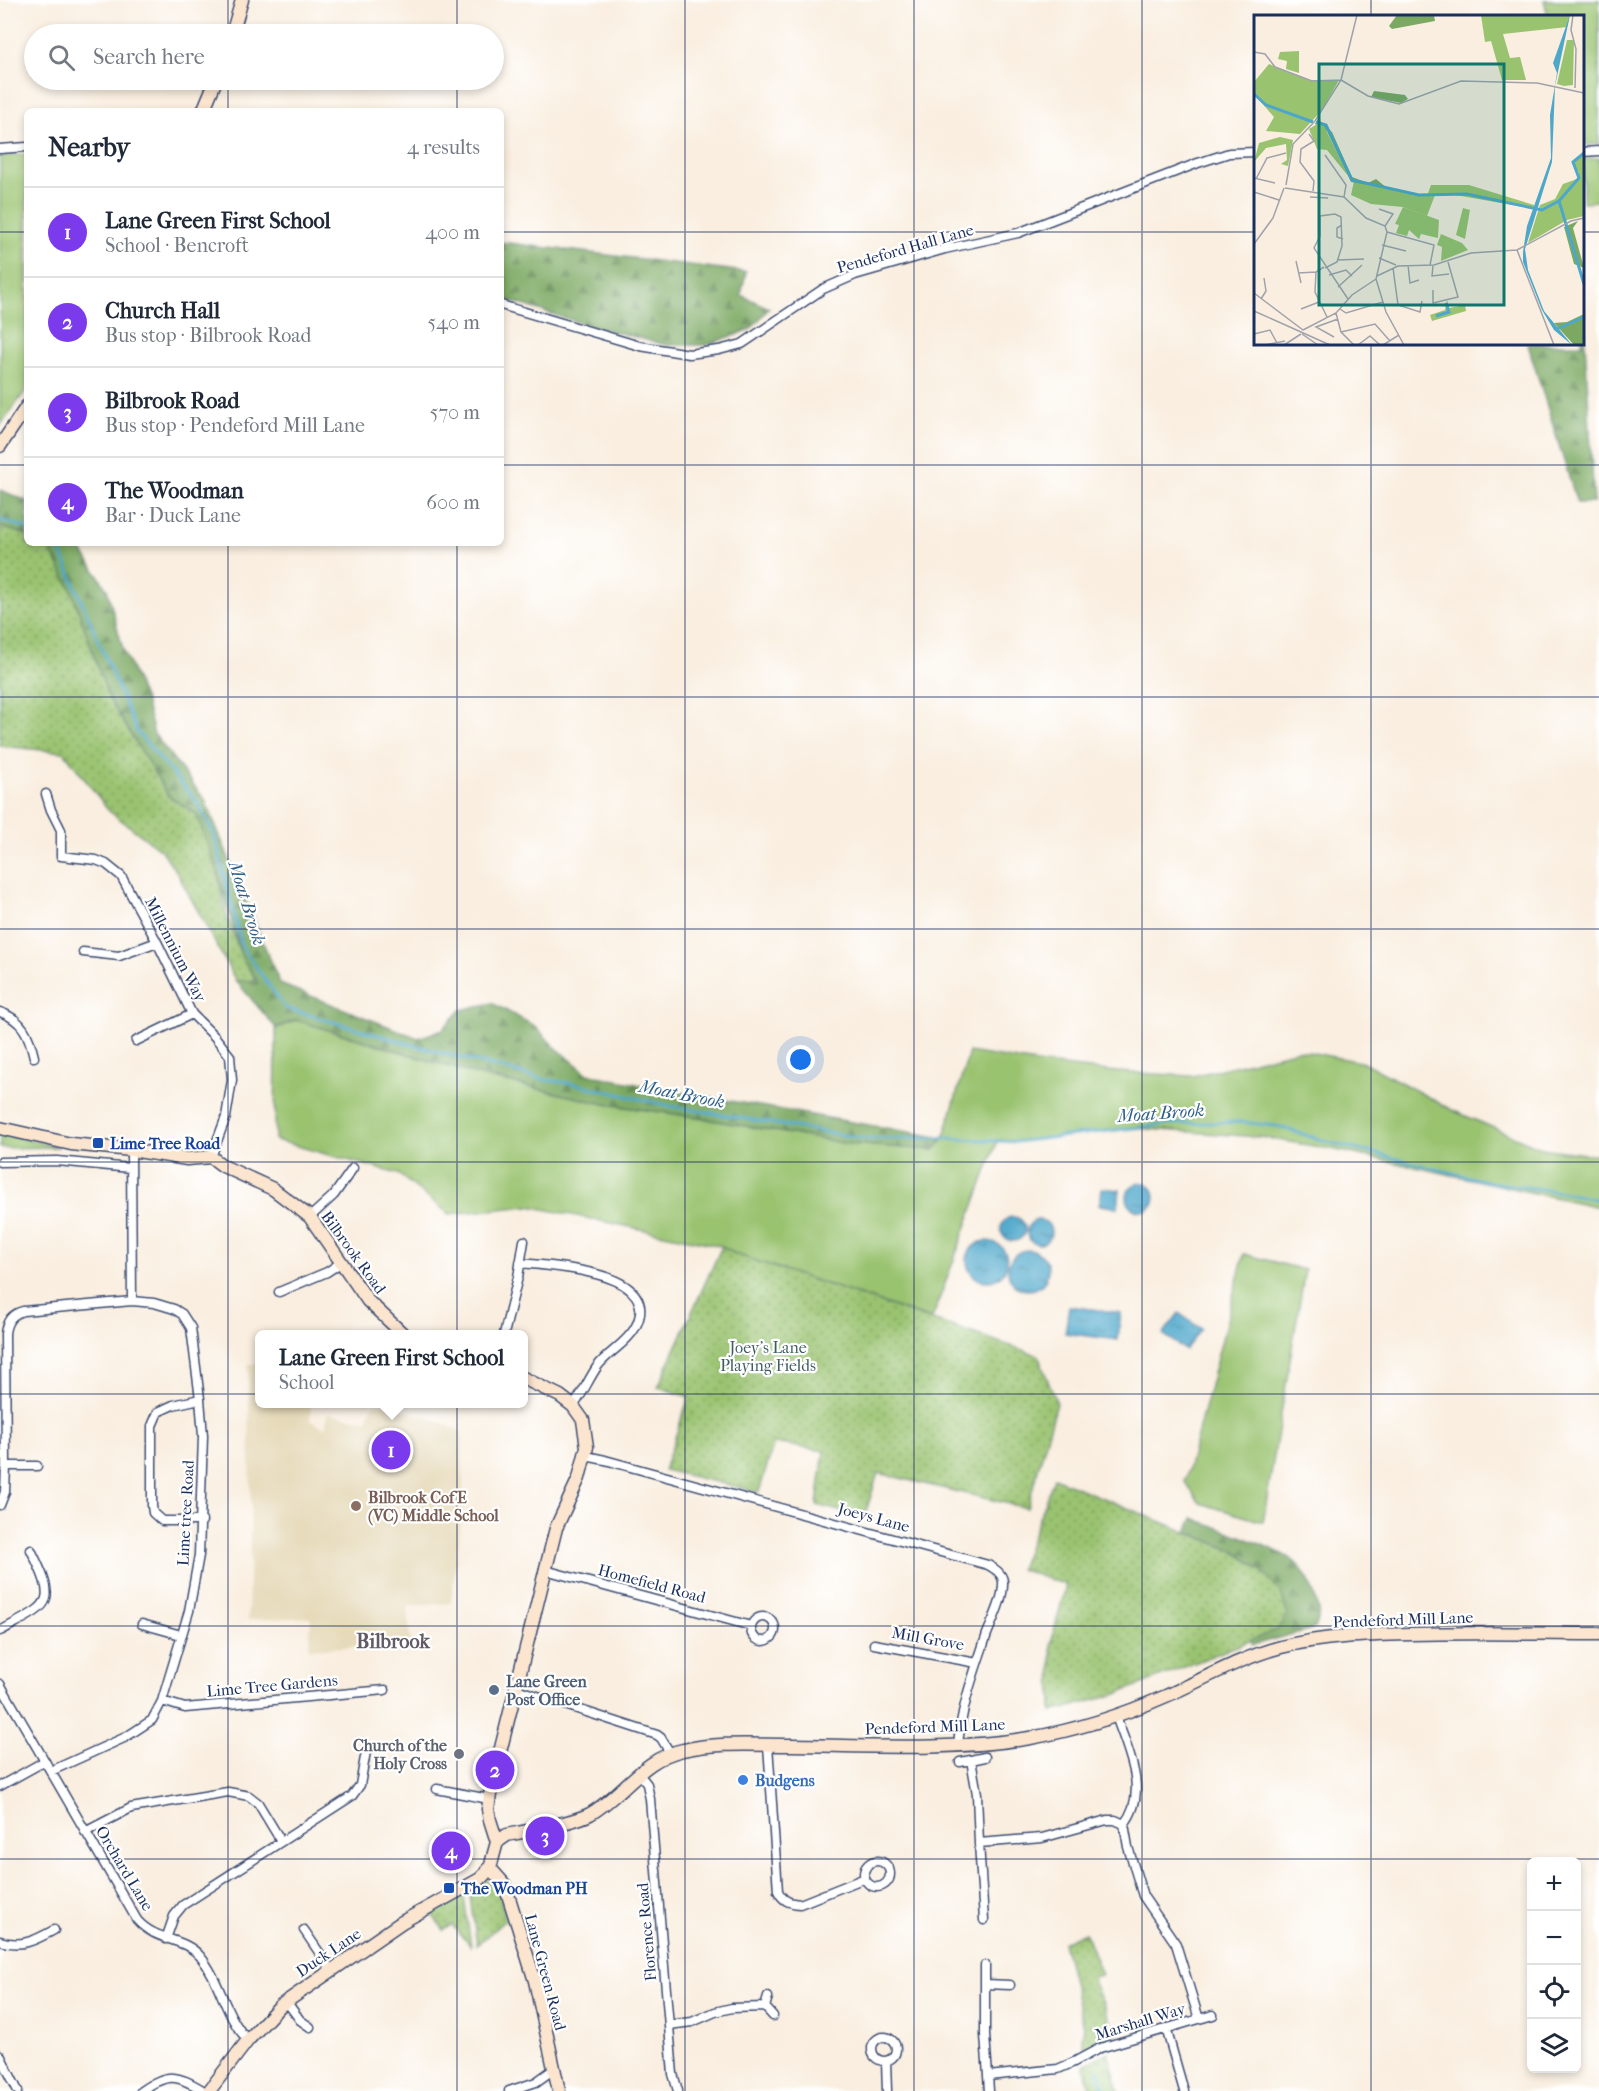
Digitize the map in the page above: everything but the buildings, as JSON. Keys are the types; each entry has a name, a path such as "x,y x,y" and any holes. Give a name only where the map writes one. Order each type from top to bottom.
{"street":[{"path":"235,24 242,0"},
{"path":"204,108 212,90"},
{"path":"0,149 24,147"},
{"path":"1584,152 1599,151"},
{"name":"Pendeford Hall Lane","path":"504,305 640,346 689,354 720,350 742,344 823,289 855,275 945,249 1018,233 1198,163 1229,153 1254,152"},
{"path":"0,446 24,410"},
{"name":"Millennium Way","path":"46,794 61,830 61,856 96,860 114,870 127,886 192,1014 230,1056 232,1080 226,1117 211,1157"},
{"path":"83,952 119,956 157,942"},
{"path":"0,1012 9,1016 24,1029 30,1038 34,1057"},
{"path":"136,1041 192,1014"},
{"path":"0,1128 64,1143 187,1159 211,1157"},
{"path":"0,1505 4,1492 6,1466 6,1326 10,1318 23,1311 132,1301 131,1150"},
{"name":"Bilbrook Road","path":"211,1157 223,1166 273,1189 310,1217 369,1301 398,1330"},
{"path":"0,1162 57,1161 130,1168"},
{"path":"310,1217 334,1195 353,1168"},
{"path":"505,1330 524,1241"},
{"path":"279,1292 327,1272 342,1262"},
{"path":"520,1263 590,1272 626,1285 637,1299 639,1308 636,1326 626,1340 598,1366 573,1406"},
{"name":"Lime tree Road","path":"51,1771 126,1737 152,1720 162,1701 196,1580 202,1521 202,1436 196,1356 190,1329 187,1321 166,1305 132,1301"},
{"path":"489,1867 497,1842 490,1820 489,1799 559,1518 579,1478 586,1456 585,1428 579,1413 560,1396 528,1380"},
{"path":"200,1399 173,1405 158,1412 152,1426 152,1506 153,1513 162,1521 202,1521"},
{"name":"Joeys Lane","path":"586,1456 988,1565 1002,1576 1002,1591 977,1663 960,1722 958,1745"},
{"path":"6,1466 37,1466"},
{"path":"0,1631 33,1614 44,1604 47,1595 45,1578 31,1550"},
{"name":"Homefield Road","path":"545,1570 751,1626"},
{"path":"142,1624 181,1635"},
{"name":"Pendeford Mill Lane","path":"497,1842 507,1835 586,1816 599,1808 638,1773 670,1753 697,1747 992,1743 1038,1736 1116,1716 1249,1657 1312,1640 1357,1635 1404,1634 1599,1634"},
{"name":"Mill Grove","path":"874,1644 977,1663"},
{"name":"Orchard Lane","path":"0,1684 137,1920 152,1934 182,1944 198,1954 214,1978 234,2025 248,2040"},
{"path":"516,1689 657,1735 670,1753"},
{"name":"Lime Tree Gardens","path":"162,1701 185,1708 385,1690"},
{"path":"979,1842 1042,1838 1107,1820 1115,1820 1124,1824 1132,1810 1136,1779 1116,1716"},
{"path":"768,1745 778,1891 782,1898 789,1903 800,1904 865,1878"},
{"path":"166,1939 174,1916 183,1905 357,1791 367,1746"},
{"path":"960,1762 985,1757"},
{"path":"971,1760 976,1794 984,1920"},
{"path":"0,1786 45,1761"},
{"name":"Florence Road","path":"638,1773 647,1784 650,1799 673,2074 678,2091"},
{"path":"437,1789 489,1799"},
{"path":"85,1832 131,1808 228,1792 249,1796 258,1803 281,1841"},
{"name":"Marshall Way","path":"988,2076 1058,2069 1100,2048 1199,2019 1176,1944 1143,1896 1128,1847 1124,1824"},
{"name":"Duck Lane","path":"209,2091 268,2016 286,2001 402,1922 480,1879 489,1867"},
{"name":"Lane Green Road","path":"489,1867 505,1885 535,1981 559,2091"},
{"path":"0,1941 12,1945 24,1944 37,1940 54,1930"},
{"path":"304,1930 331,1970"},
{"path":"985,1965 989,2091"},
{"path":"985,1984 1010,1985"},
{"path":"765,2007 768,1997"},
{"path":"286,2001 300,2020 310,2027"},
{"path":"669,2025 692,2022 715,2012 732,2008 765,2007"},
{"path":"765,2007 773,2016"},
{"path":"1199,2019 1213,2015"},
{"path":"1166,2028 1184,2091"},
{"path":"1,2059 18,2091"},
{"path":"886,2061 887,2091"},
{"path":"509,2091 536,2082 554,2069"},
{"path":"141,2091 158,2080 172,2077 187,2081 204,2091"}],"shaded area":[{"name":"Bilbrook CofE (VC) Middle School","path":"248,1364 255,1364 255,1408 311,1408 310,1420 325,1428 328,1413 366,1420 372,1408 398,1408 428,1417 462,1432 463,1507 451,1603 407,1606 411,1643 309,1649 311,1617 248,1620 251,1506"}],"green space":[{"path":"1544,0 1599,0 1599,144 1584,145 1584,15 1548,15"},
{"path":"24,154 24,393 0,426 0,156"},
{"path":"1599,158 1599,201 1584,202 1584,159"},
{"path":"504,242 746,272 741,295 769,308 751,329 707,345 666,345 577,322 504,299"},
{"path":"1584,322 1594,503 1577,503 1528,345 1584,345"},
{"path":"0,490 24,500 24,534 0,527"},
{"path":"0,527 24,534 24,546 48,546 70,587 109,699 169,797 196,814 217,870 226,914 242,958 256,980 236,981 176,871 162,851 109,811 64,752 0,746"},
{"path":"48,546 79,546 107,589 123,649 145,700 154,734 205,800 280,984 418,1038 442,1030 461,1010 492,1003 535,1026 554,1046 588,1074 661,1089 944,1138 934,1150 848,1144 689,1116 605,1104 481,1076 296,1020 276,1028 236,981 256,979 242,958 217,870 196,814 169,797 109,699 70,587"},
{"path":"296,1020 481,1076 605,1104 689,1116 848,1144 934,1150 944,1137 969,1052 1036,1063 1117,1072 1193,1076 1298,1050 1365,1063 1454,1111 1541,1148 1599,1156 1599,1207 1332,1149 1259,1137 1134,1128 1016,1142 998,1140 932,1319 735,1254 722,1246 529,1206 449,1214 398,1174 275,1140 276,1028"},
{"path":"0,1133 59,1147 0,1148"},
{"name":"Joey's Lane Playing Fields","path":"722,1246 735,1254 1038,1355 1057,1403 1027,1508 878,1473 864,1518 817,1505 824,1451 774,1443 759,1492 664,1470 689,1397 658,1387"},
{"path":"1244,1254 1305,1270 1263,1522 1200,1503 1185,1482"},
{"path":"1054,1478 1233,1551 1261,1570 1281,1593 1287,1614 1277,1630 1117,1694 1052,1712 1051,1643 1066,1585 1020,1569"},
{"path":"1193,1518 1278,1552 1298,1565 1306,1576 1315,1597 1318,1617 1315,1628 1253,1645 1249,1639 1277,1630 1261,1570 1234,1551 1187,1532"},
{"path":"486,1880 498,1887 506,1919 477,1945 469,1890"},
{"path":"463,1890 471,1946 452,1925 444,1930 430,1912"},
{"path":"1085,1932 1102,1975 1093,1977 1094,1983 1117,2035 1084,2048 1082,2038 1084,2027 1063,1942"},
{"path":"1108,2052 1119,2091 1091,2091 1084,2065"}],"water":[{"path":"1141,1183 1151,1187 1155,1197 1151,1207 1141,1211 1131,1207 1127,1197 1131,1187"},
{"path":"1102,1188 1120,1190 1118,1208 1099,1205"},
{"path":"1013,1217 1018,1218 1024,1224 1024,1234 1018,1240 1013,1241 1008,1240 1002,1234 1001,1229 1002,1224 1008,1218"},
{"path":"1039,1220 1047,1224 1051,1232 1047,1240 1039,1244 1031,1240 1027,1232 1031,1224"},
{"path":"987,1241 1001,1247 1007,1261 1001,1275 987,1281 973,1275 967,1261 973,1247"},
{"path":"1028,1250 1042,1256 1048,1270 1042,1284 1028,1290 1014,1284 1008,1270 1014,1256"},
{"path":"1069,1306 1121,1313 1118,1340 1065,1333"},
{"path":"1179,1313 1201,1329 1185,1350 1163,1334"}],"waterway":[{"name":"Moat Brook","path":"0,520 24,527"},
{"name":"Moat Brook","path":"58,546 137,732 198,803 214,834 242,947 285,1008 546,1080 576,1084 670,1106 866,1139 944,1138 1016,1142 1167,1124 1241,1122 1276,1126 1328,1142 1489,1182 1599,1200"},
{"path":"1098,2071 1105,2091"}],"place":[{"name":"Lime Tree Road","path":"98,1143"},
{"name":"Lane Green First School","path":"391,1450"},
{"name":"Bilbrook CofE (VC) Middle School","path":"356,1506"},
{"name":"Lane Green Post Office","path":"494,1690"},
{"name":"Church of the Holy Cross","path":"459,1754"},
{"name":"Church Hall","path":"495,1770"},
{"name":"Budgens","path":"743,1780"},
{"name":"Bilbrook Road","path":"545,1836"},
{"name":"The Woodman","path":"451,1851"},
{"name":"The Woodman PH","path":"449,1888"}],"district":[{"name":"Bilbrook","path":"393,1641"}]}
